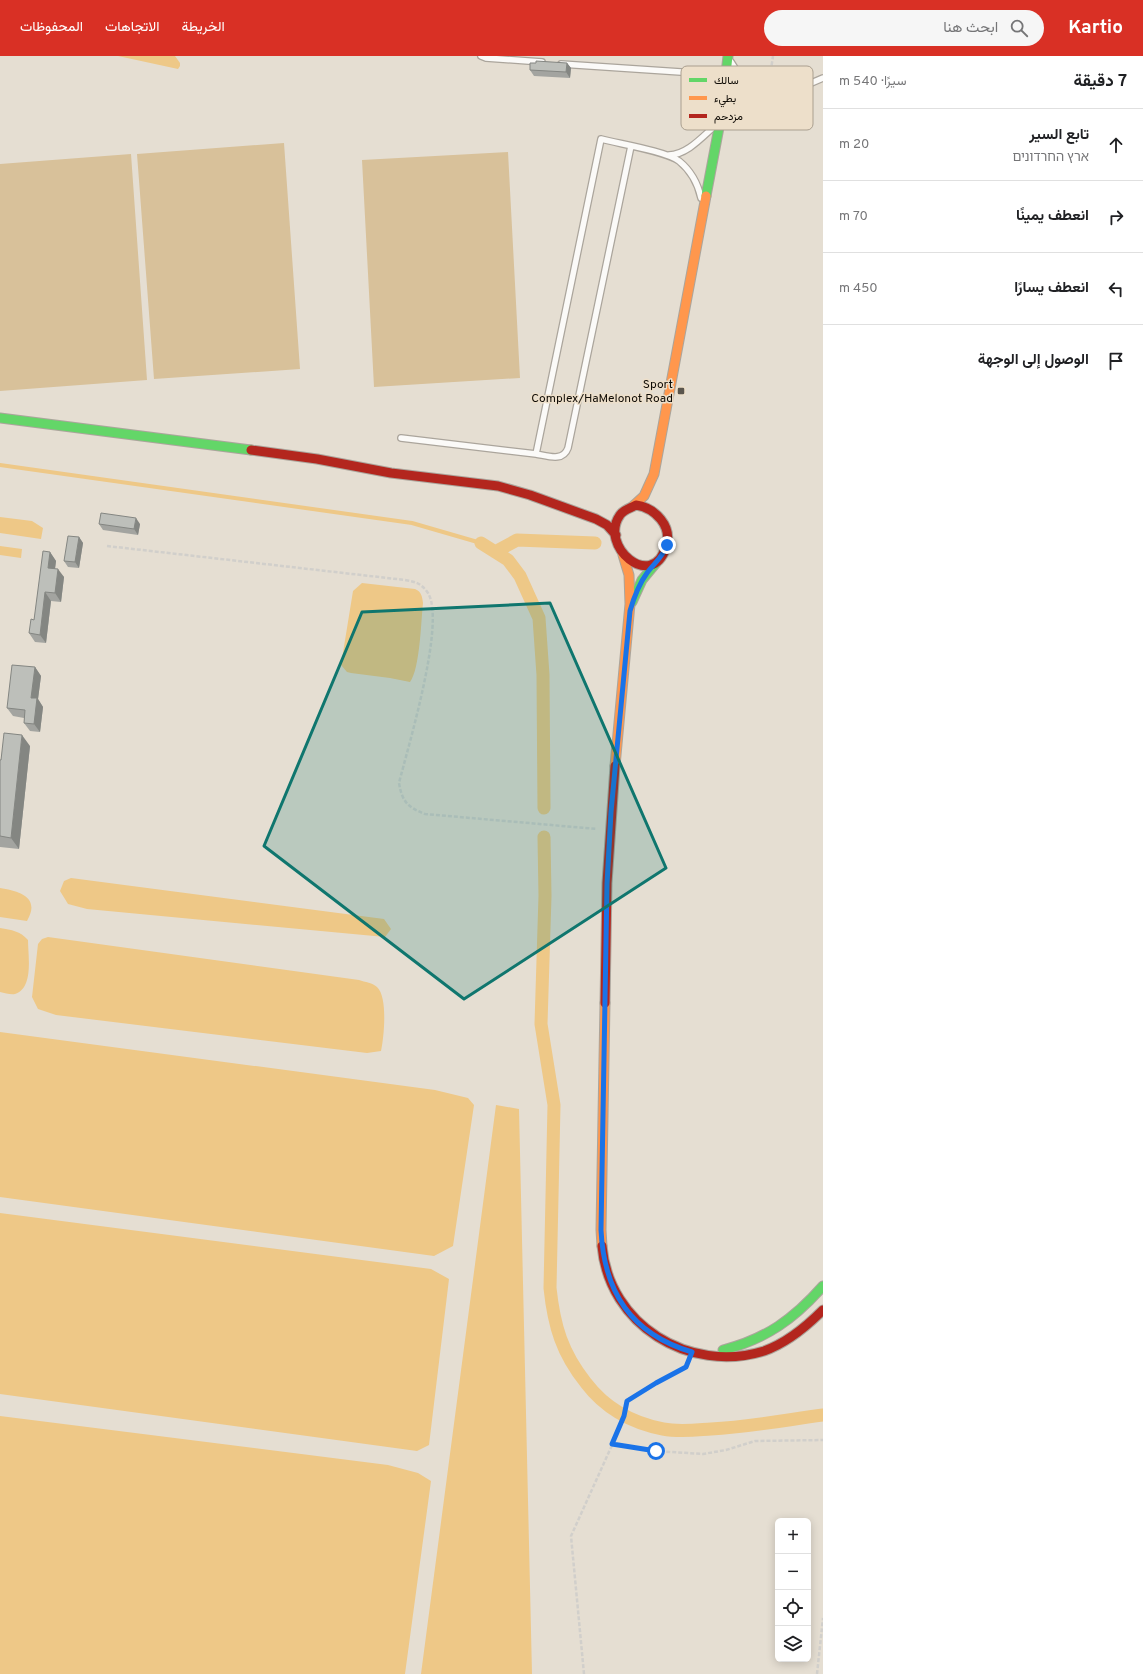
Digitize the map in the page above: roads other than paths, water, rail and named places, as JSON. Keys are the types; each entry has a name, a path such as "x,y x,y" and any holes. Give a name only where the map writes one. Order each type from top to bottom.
{"street":[{"path":"718,130 654,474 644,496 620,516 616,526 617,544 628,568 630,582 630,611 610,830 606,908 601,1230 602,1252 607,1273 615,1292 626,1309 639,1324 655,1337 672,1347 709,1357 727,1358 764,1351 798,1333 813,1321 823,1310"},
{"path":"0,418 317,459 391,473 498,486 530,494 596,519 607,525 616,535"},
{"path":"654,474 656,493"},
{"path":"630,611 639,586 663,555 667,545 667,534 658,505"},
{"path":"633,506 642,506 651,509 663,522"},
{"path":"623,555 632,562 641,566 656,563"},
{"path":"692,1352 716,1351 737,1347 762,1337 789,1321 803,1309 823,1286"}],"lane":[{"path":"481,56 486,58 548,63"},
{"path":"728,57 734,66"},
{"path":"556,63 681,72"},
{"path":"813,82 823,78"},
{"path":"666,155 679,153 708,130"},
{"path":"536,454 601,139 666,155 678,161 690,174 700,194 704,207"},
{"path":"401,438 560,457 566,454 630,146"}],"waterway":[{"path":"0,465 412,523 481,543"},
{"path":"495,552 517,540 595,543"},
{"path":"481,543 508,560 520,576 539,618 543,675 544,808"},
{"path":"544,837 545,896 541,1024 554,1105 550,1288 554,1315 565,1350 586,1383 602,1400 620,1413 630,1418 641,1423 663,1429 699,1430 725,1428 823,1415"}],"place":[{"name":"Sport Complex/HaMelonot Road","path":"681,391"}]}
